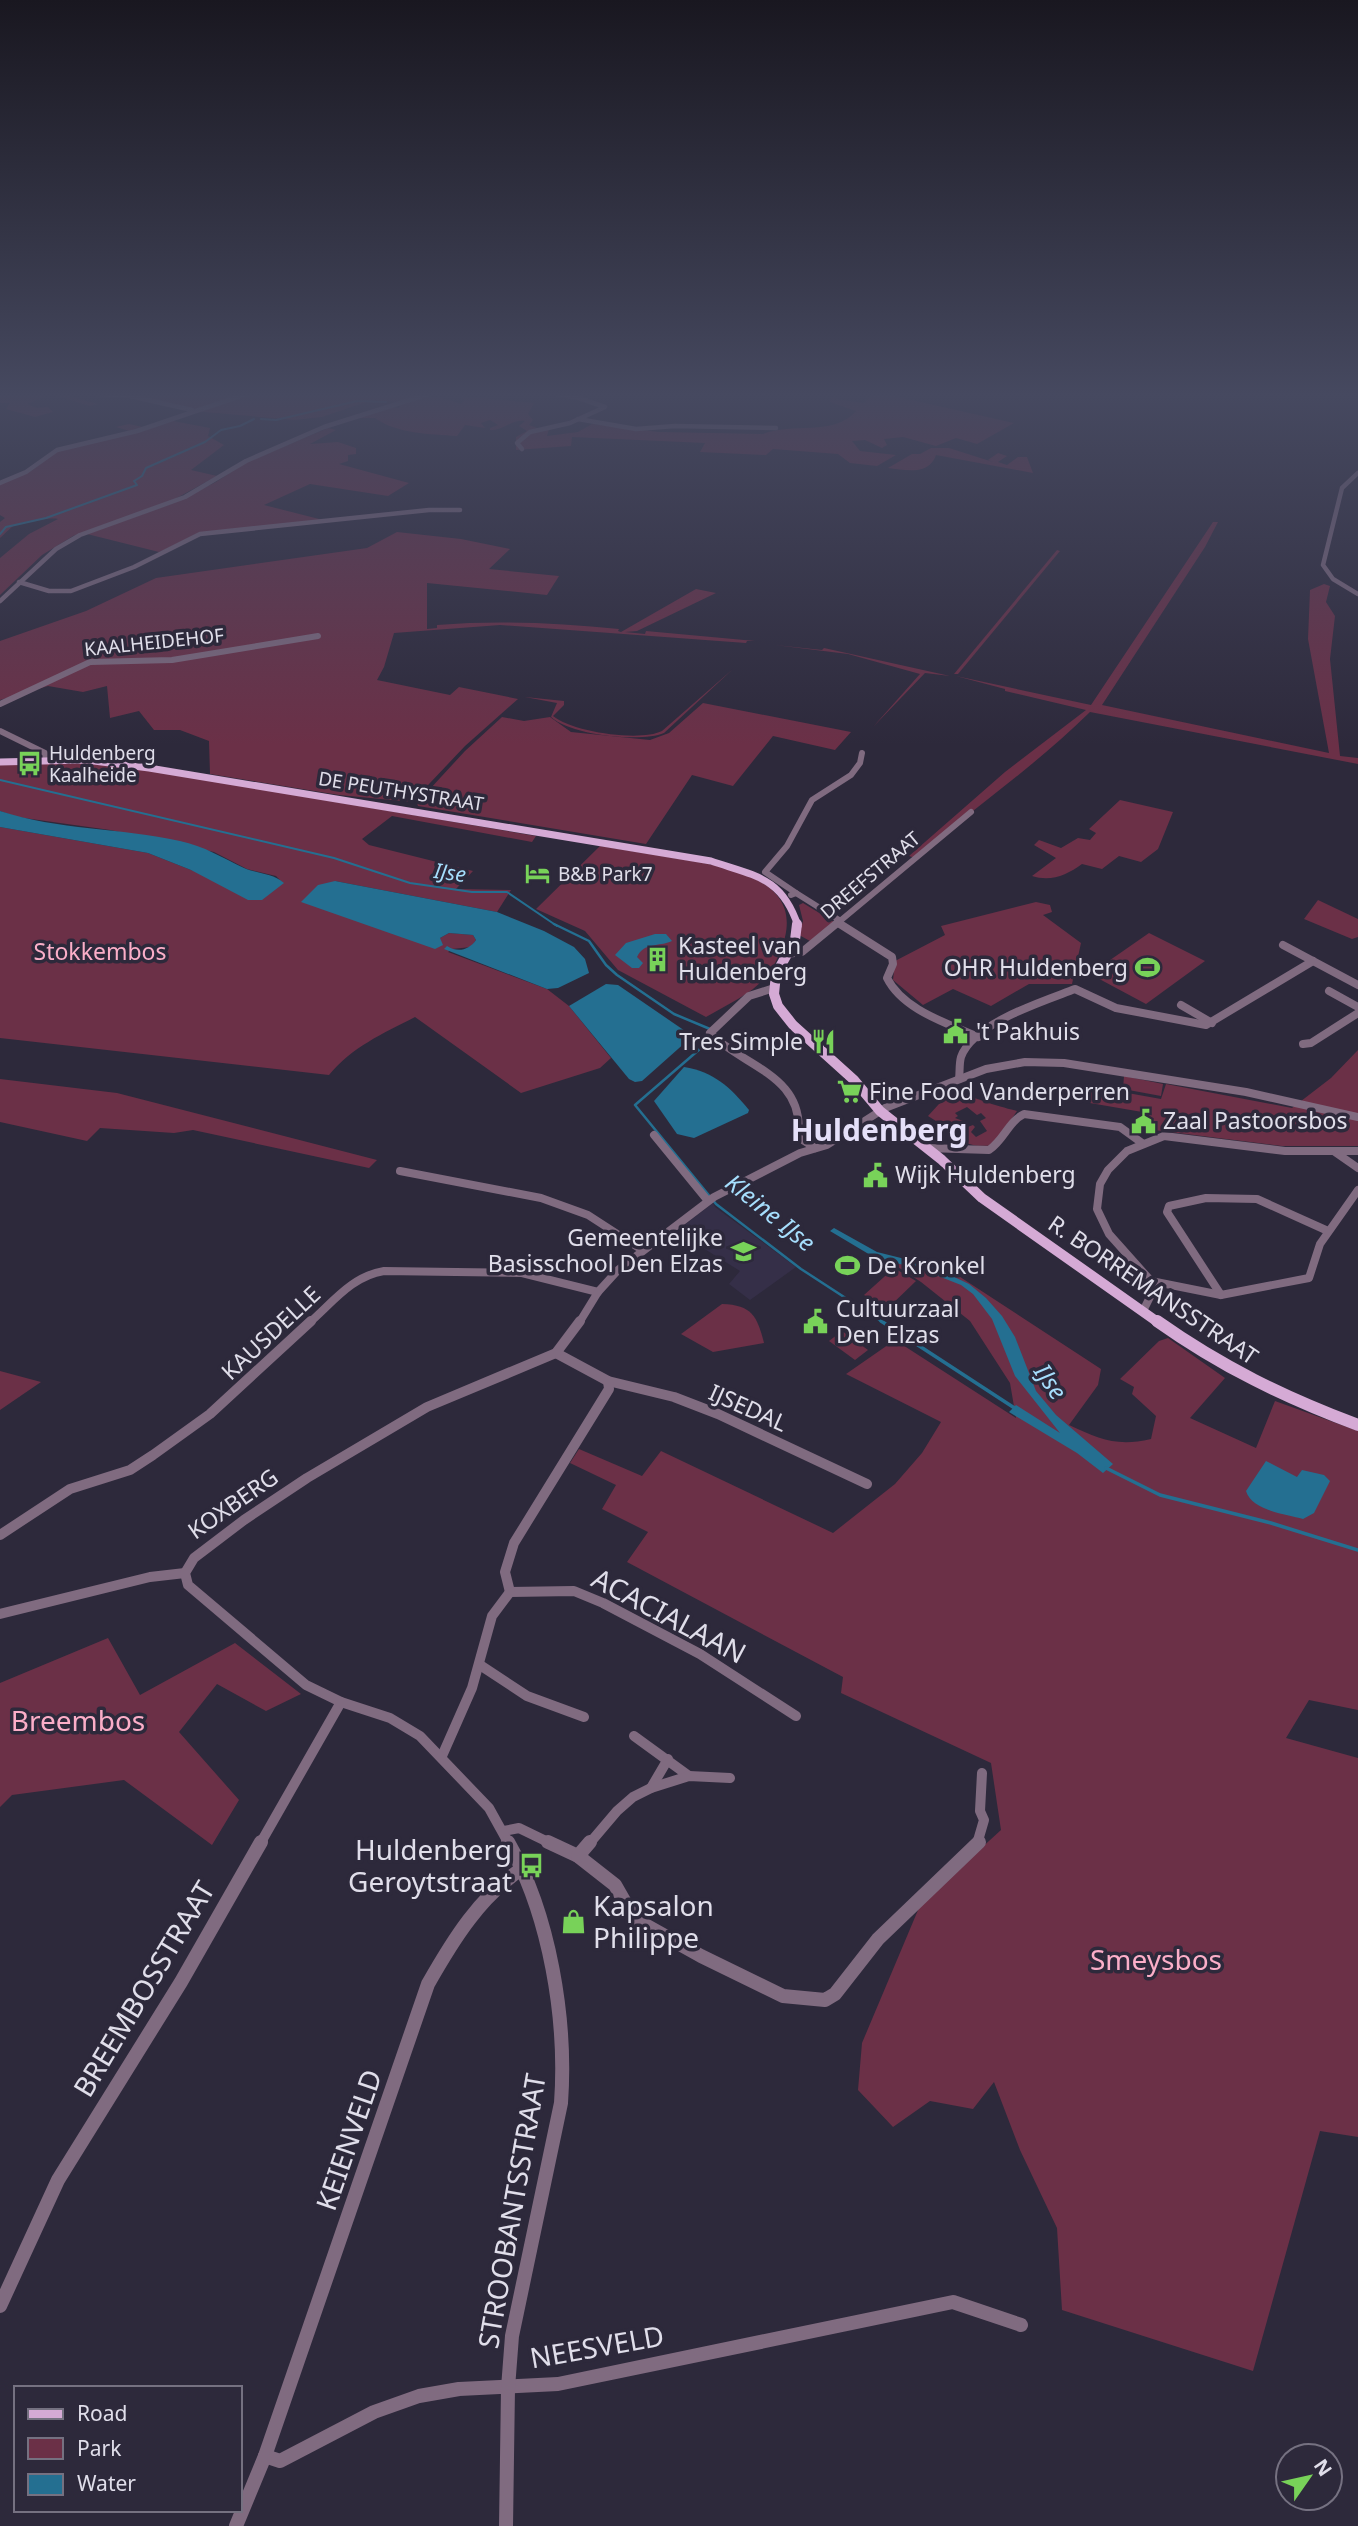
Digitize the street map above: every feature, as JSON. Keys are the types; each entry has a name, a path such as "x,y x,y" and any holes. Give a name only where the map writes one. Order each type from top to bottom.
{"main road":[{"name":"DE PEUTHYSTRAAT","path":"0,762 86,760 137,766 711,860 760,877 786,896"},
{"path":"774,988 776,974 795,940 798,927 796,915 786,896"},
{"name":"R. BORREMANSSTRAAT","path":"774,988 778,1006 788,1019 854,1080 880,1111 942,1160 982,1198 1195,1349 1253,1382 1358,1425"}],"street":[{"path":"0,601 56,548 80,535 149,510"},
{"path":"19,582 55,592 77,590 134,567 200,534 429,510 460,510"},
{"path":"1337,510 1323,565 1335,582 1358,594"},
{"name":"KAALHEIDEHOF","path":"0,704 90,662 172,660 318,636"},
{"path":"0,732 45,753 46,760"},
{"path":"862,753 861,764 852,776 819,794 808,805 789,844 765,872 892,957 893,964 887,978 895,991 933,1016 978,1037"},
{"name":"DREEFSTRAAT","path":"787,954 803,953 971,811"},
{"path":"786,896 796,893"},
{"path":"1283,945 1358,985"},
{"path":"959,1079 961,1058 978,1037 1029,1007 1075,989 1116,1009 1211,1024 1313,961"},
{"path":"774,988 749,996 712,1030 710,1035 768,1069 783,1082 792,1100 800,1128 798,1137 815,1148"},
{"path":"1304,1045 1311,1043 1358,1010 1329,991"},
{"path":"1181,1004 1211,1024"},
{"name":"KOXBERG","path":"504,1831 474,1789 442,1756 405,1725 323,1695 287,1672 188,1585 185,1573 194,1558 244,1520 382,1432 427,1407 556,1353 570,1338 598,1292 618,1270 710,1199 815,1148 827,1145 880,1111 959,1079 1009,1064 1064,1063 1246,1092 1358,1117"},
{"path":"927,1148 989,1150 997,1145 1015,1118 1024,1114 1121,1127 1142,1143"},
{"path":"654,1135 710,1199"},
{"path":"1358,1151 1285,1151 1164,1136 1142,1143 1117,1159 1100,1184 1097,1209 1109,1234 1151,1281 1221,1295 1309,1278 1316,1253 1328,1231 1358,1190"},
{"path":"1334,1151 1358,1168"},
{"path":"400,1171 541,1198 588,1215 642,1250"},
{"path":"1221,1295 1167,1212 1169,1206 1206,1198 1248,1198 1266,1202 1328,1231"},
{"name":"KAUSDELLE","path":"0,1535 70,1489 130,1470 153,1455 210,1414 366,1274 384,1271 513,1272 544,1276 598,1292"},
{"path":"1143,1311 1151,1295 1151,1281"},
{"path":"1132,1304 1151,1295"},
{"name":"IJSEDAL","path":"556,1353 608,1381 674,1397 718,1414 867,1484"},
{"path":"442,1756 480,1665 488,1619 499,1600 510,1591 505,1572 514,1543 600,1405 609,1389 608,1381"},
{"path":"0,1614 150,1577 185,1573"},
{"name":"ACACIALAAN","path":"510,1591 574,1591 603,1603 700,1654 796,1716"},
{"path":"480,1665 527,1696 584,1717"},
{"name":"BREEMBOSSTRAAT","path":"0,2306 58,2180 181,1982 341,1702"},
{"path":"634,1736 689,1776"},
{"path":"652,1788 668,1759"},
{"path":"504,1831 519,1828 578,1856 608,1878 631,1913 656,1931 783,1996 825,2000 835,1994 878,1939 971,1852 980,1840 984,1820 980,1811 982,1773"},
{"path":"578,1856 617,1811 633,1797 689,1776 730,1778"},
{"name":"STROOBANTSSTRAAT","path":"504,1831 535,1896 551,1964 561,2028 563,2076 561,2103 512,2336 508,2388 506,2526"},
{"name":"KEIENVELD","path":"265,2456 428,1984 447,1949 501,1881 523,1868"},
{"name":"NEESVELD","path":"265,2456 280,2461 374,2412 419,2396 459,2389 558,2384 953,2302 1021,2325"},
{"path":"242,2512 265,2456"}],"shaded area":[{"name":"Gemeentelijke Basisschool Den Elzas","path":"713,1203 796,1267 750,1300 729,1284 740,1271 695,1243 699,1240 694,1237 691,1239 678,1230"}],"green space":[{"path":"0,510 146,510 73,536 42,555 0,595 0,558 29,534 58,519 16,525 0,538 0,522 5,518 0,515"},
{"path":"155,510 283,510 323,520 199,535 159,552 87,534"},
{"path":"1213,522 1218,522 1205,547 1102,705 1329,753 1308,639 1310,590 1324,584 1330,586 1326,602 1335,616 1330,659 1340,756 1358,758 1358,764 1090,712 1026,769 915,858 909,856 1005,772 1086,710 1005,691 956,676 1091,705"},
{"path":"397,532 461,539 510,549 489,569 559,576 547,595 427,583 427,629 437,628 437,625 505,622 596,627 619,629 621,632 696,589 716,593 637,631 625,632 645,634 646,631 755,641 746,643 500,625 394,633 384,667 377,680 450,695 459,687 518,699 465,746 412,802 339,795 210,774 209,741 180,730 154,730 139,711 110,718 107,686 83,692 48,686 0,700 0,641 86,611 156,578 367,548"},
{"path":"1057,550 1060,551 958,674 954,674"},
{"path":"775,645 822,650 824,648 950,676 925,673 873,727 920,674 848,654"},
{"path":"733,669 664,733 653,736 623,737 589,733 551,717 557,703 525,697 564,701 564,705 553,716 575,727 606,734 638,736 662,731"},
{"path":"703,703 851,732 835,750 773,736 733,786 692,775 646,844 418,806 417,803 465,751 502,717 524,721 550,717 571,732 650,740 669,733"},
{"name":"Stokkembos","path":"44,763 131,767 536,836 532,842 392,816 362,839 369,845 473,871 456,889 511,890 497,912 335,881 440,938 449,933 473,935 476,940 471,947 448,952 547,989 569,1006 611,1058 600,1068 521,1093 415,1017 358,1049 329,1075 0,1038 0,827 148,853 191,870 274,889 283,883 276,876 247,869 214,852 110,830 17,817 0,811 0,765"},
{"path":"1120,800 1173,812 1158,849 1141,862 1119,856 1102,869 1082,864 1058,876 1032,876 1056,858 1034,845 1039,840 1061,848 1078,838 1090,840 1096,833 1089,829"},
{"path":"600,846 712,865 751,877 768,887 780,899 786,916 785,937 780,954 765,978 745,995 706,1017 618,970 585,931 536,909"},
{"path":"1318,900 1358,919 1358,937 1352,939 1304,919"},
{"path":"1036,902 1050,905 1052,912 1043,915 1081,943 1072,984 1029,984 991,1006 953,989 923,1005 893,980 895,961 945,935 941,926"},
{"path":"803,903 834,922 810,941 799,935 803,921 799,905"},
{"name":"OHR Huldenberg","path":"1149,933 1205,961 1146,1004 1090,974"},
{"path":"1358,1050 1358,1146 1282,1146 1154,1130 1148,1113 1084,1102 1083,1085 1161,1099 1166,1084 1292,1108 1331,1078"},
{"path":"1124,1076 1163,1084 1161,1096 1123,1089"},
{"path":"0,1079 117,1093 377,1160 369,1168 193,1130 174,1133 100,1128 87,1141 0,1122"},
{"path":"961,1091 979,1100 1017,1111 994,1145 982,1146 965,1142 928,1116 939,1104","holes":["967,1107 977,1115 981,1113 986,1118 980,1121 987,1131 976,1137 971,1132 975,1127 973,1125 965,1128 960,1123 963,1121 955,1118 958,1116 955,1113"]},
{"name":"Smeysbos","path":"884,1258 954,1273 1101,1369 1098,1385 1069,1425 1099,1438 1118,1442 1151,1439 1156,1416 1132,1394 1134,1387 1120,1379 1159,1341 1168,1338 1225,1378 1190,1418 1256,1448 1275,1401 1358,1431 1358,1710 1309,1700 1286,1738 1358,1758 1358,2137 1320,2131 1253,2371 1062,2310 1057,2228 1020,2150 994,2082 973,2109 930,2101 893,2127 858,2090 862,2043 921,1903 1001,1830 991,1763 841,1693 843,1677 627,1562 648,1532 602,1509 616,1485 570,1463 579,1449 642,1476 661,1451 833,1533 895,1484 922,1453 941,1422 846,1374 895,1340 1016,1418 1010,1383 970,1321 921,1282"},
{"path":"894,1268 916,1281 887,1309 864,1295"},
{"path":"722,1304 740,1307 752,1314 764,1343 713,1352 681,1334"},
{"path":"842,1331 868,1350 855,1360 829,1341"},
{"path":"0,1371 41,1382 0,1410"},
{"name":"Breembos","path":"108,1638 140,1695 235,1643 301,1694 266,1711 217,1684 179,1732 239,1800 212,1845 124,1780 12,1795 0,1807 0,1683"}],"water":[{"path":"0,811 44,822 189,843 284,883 262,900 248,900 191,870 148,853 0,827"},
{"path":"335,881 497,912 544,931 574,947 585,959 589,973 558,988 547,989 444,949 447,946 459,950 467,948 476,940 473,935 449,933 440,938 443,945 435,949 301,902 318,885"},
{"path":"655,934 666,934 672,941 640,952 637,957 643,963 639,968 632,968 615,955 626,943"},
{"path":"606,984 618,985 688,1033 687,1041 642,1081 629,1079 569,1006"},
{"path":"684,1067 695,1069 721,1082 749,1110 748,1113 694,1138 677,1134 654,1101"},
{"path":"834,1228 877,1252 929,1265 969,1284 986,1298 1015,1337 1036,1391 1056,1415 1113,1464 1103,1473 1077,1453 1009,1412 1016,1405 1060,1433 1015,1376 992,1319 973,1294 961,1285 918,1268 877,1259 830,1231"},
{"path":"1266,1461 1297,1477 1302,1470 1324,1475 1330,1481 1314,1513 1303,1519 1270,1511 1249,1498 1246,1491"}],"waterway":[{"path":"0,534 6,527 68,510"},
{"name":"IJse","path":"0,780 334,858 410,883 472,892 507,892 554,924"},
{"name":"IJse","path":"554,924 589,941 606,965 617,975 674,1014 710,1029"},
{"name":"Kleine IJse","path":"708,1037 701,1048 635,1105 716,1204 801,1269 884,1323"},
{"name":"Kleine IJse","path":"881,1321 1016,1409"},
{"name":"IJse","path":"1106,1468 1160,1495 1271,1523 1358,1550"}],"place":[{"name":"Huldenberg Kaalheide","path":"29,764"},
{"name":"B&B Park7","path":"538,874"},
{"name":"Kasteel van Huldenberg","path":"658,959"},
{"name":"OHR Huldenberg","path":"1148,968"},
{"name":"'t Pakhuis","path":"956,1032"},
{"name":"Tres Simple","path":"823,1042"},
{"name":"Fine Food Vanderperren","path":"849,1092"},
{"name":"Zaal Pastoorsbos","path":"1143,1121"},
{"name":"Wijk Huldenberg","path":"875,1175"},
{"name":"Gemeentelijke Basisschool Den Elzas","path":"743,1251"},
{"name":"De Kronkel","path":"847,1266"},
{"name":"Cultuurzaal Den Elzas","path":"816,1322"},
{"name":"Huldenberg Geroytstraat","path":"532,1866"},
{"name":"Kapsalon Philippe","path":"573,1922"}],"district":[{"name":"Huldenberg","path":"879,1131"}]}
